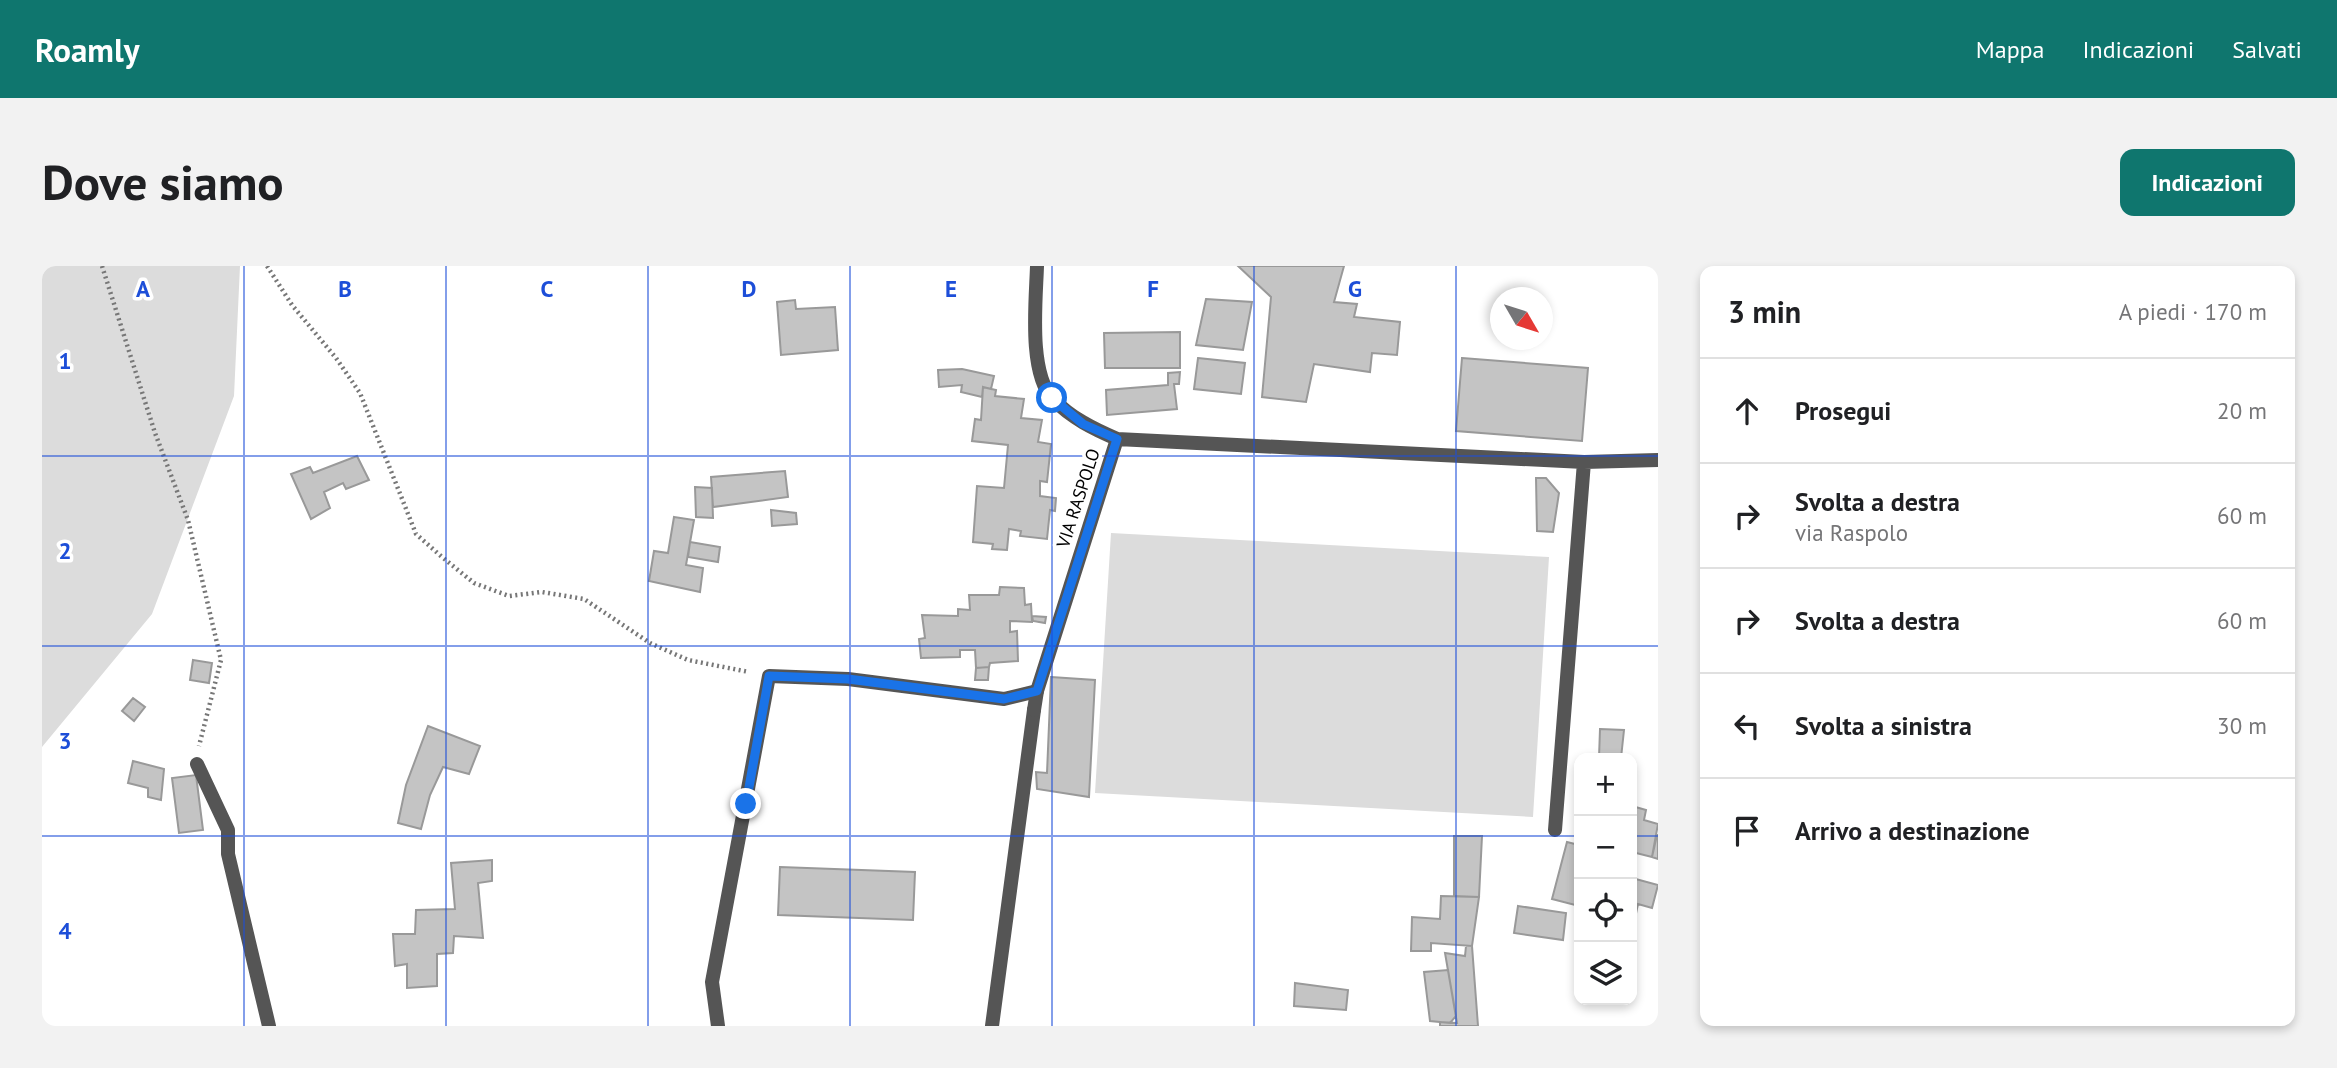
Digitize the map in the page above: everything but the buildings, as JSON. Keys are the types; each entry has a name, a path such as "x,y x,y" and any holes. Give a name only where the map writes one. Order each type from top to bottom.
{"street":[{"path":"1037,266 1036,339 1042,382 1052,398 1083,424 1117,439"},
{"name":"VIA RASPOLO","path":"992,1026 1037,691 1117,439 1584,462 1658,460"},
{"path":"1555,830 1584,462"},
{"path":"718,1026 712,982 769,676 848,679 1004,699 1037,691"},
{"path":"197,764 228,830 228,854 269,1026"}],"path":[{"path":"102,266 155,433 188,520 221,660 202,729 197,764"},
{"path":"267,266 292,305 336,358 360,393 415,534 442,557 474,583 509,596 542,592 584,599 650,643 688,660 769,676"}],"shaded area":[{"path":"42,266 240,266 234,396 152,614 42,747"},
{"path":"1111,533 1549,557 1533,817 1095,793"}],"route":[{"path":"746,804 769,676 848,679 1004,699 1037,691 1117,439 1083,424 1052,398"}]}
